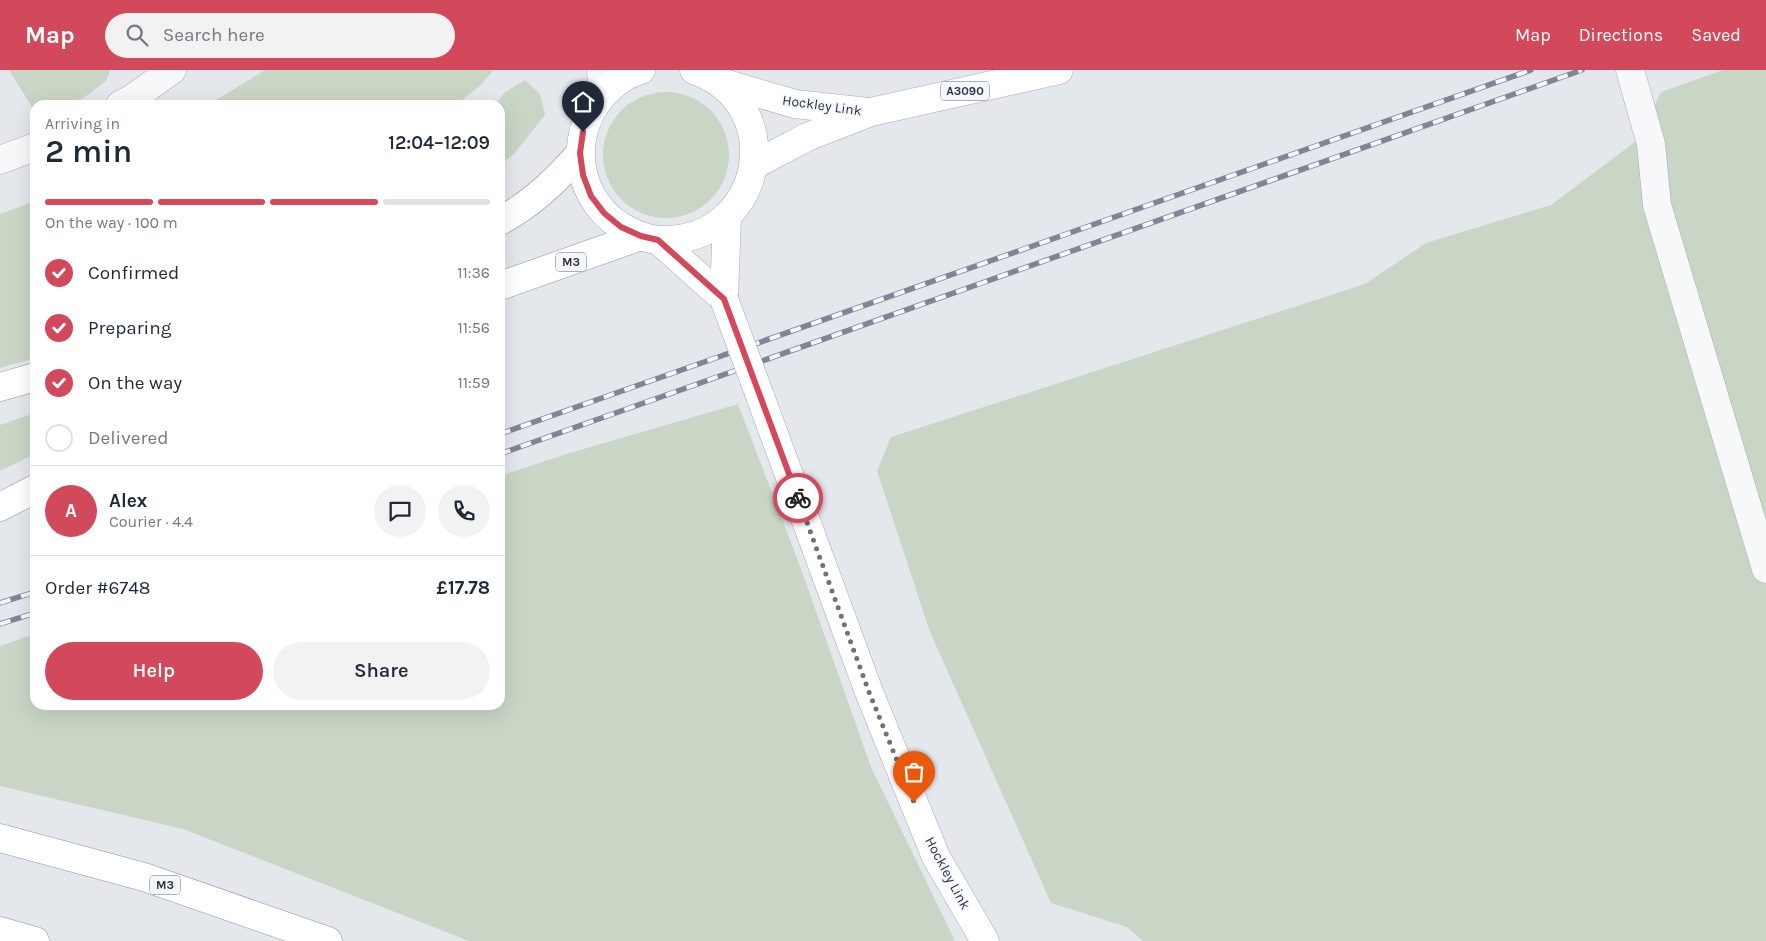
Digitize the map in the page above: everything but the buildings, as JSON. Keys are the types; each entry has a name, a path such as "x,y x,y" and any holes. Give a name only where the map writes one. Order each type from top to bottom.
{"main road":[{"path":"641,70 618,81 602,82 583,132 580,153 583,175 591,196 604,213 621,227 650,238 683,239 707,231 727,216 740,202 749,184 754,165 754,140 747,117 734,96 705,75"},
{"name":"Hockley Link","path":"754,165 807,138 871,112 1059,70"},
{"name":"Hockley Link","path":"705,75 795,104 871,112"},
{"path":"505,218 516,212 557,179 580,153"},
{"name":"Hockley Link","path":"727,216 724,299 869,692 936,857 985,941"},
{"name":"Hockley Link","path":"650,238 724,299"},
{"name":"M3","path":"505,284 650,238"},
{"path":"0,387 30,378"},
{"path":"0,507 30,492"},
{"name":"M3","path":"0,838 144,878 328,941"},
{"path":"0,931 35,941"}],"lane":[{"path":"129,100 172,70"},
{"path":"1632,77 1651,144 1657,205 1766,570"},
{"path":"0,160 30,149"}],"green space":[{"path":"9,70 110,70 106,81 82,99 30,100 30,104"},
{"path":"265,70 493,70 482,84 462,100 216,100"},
{"path":"1723,70 1766,70 1766,941 1143,941 1127,927 1051,903 930,632 877,471 891,437 1365,284 1426,243 1551,205 1639,139 1661,92"},
{"path":"525,80 540,94 545,115 514,154 505,161 505,100 499,100 505,92"},
{"path":"666,92 690,97 710,111 724,131 729,155 724,179 710,199 690,213 666,218 642,213 622,199 608,179 603,155 608,131 622,111 642,97"},
{"path":"30,203 30,359 0,368 0,214"},
{"path":"738,404 800,566 871,767 955,941 469,941 183,829 0,786 0,646 30,636 30,710 505,710 505,474 570,453"},
{"path":"30,415 30,456 0,471 0,425"}],"railway":[{"path":"505,432 1531,70"},
{"path":"505,452 1582,70"},
{"path":"0,603 30,594"},
{"path":"0,624 30,615"}],"way so far":[{"path":"798,498 869,692 914,802"}],"route":[{"path":"583,132 580,153 583,175 591,196 604,213 621,227 641,236 658,240 724,299 798,498"}]}
